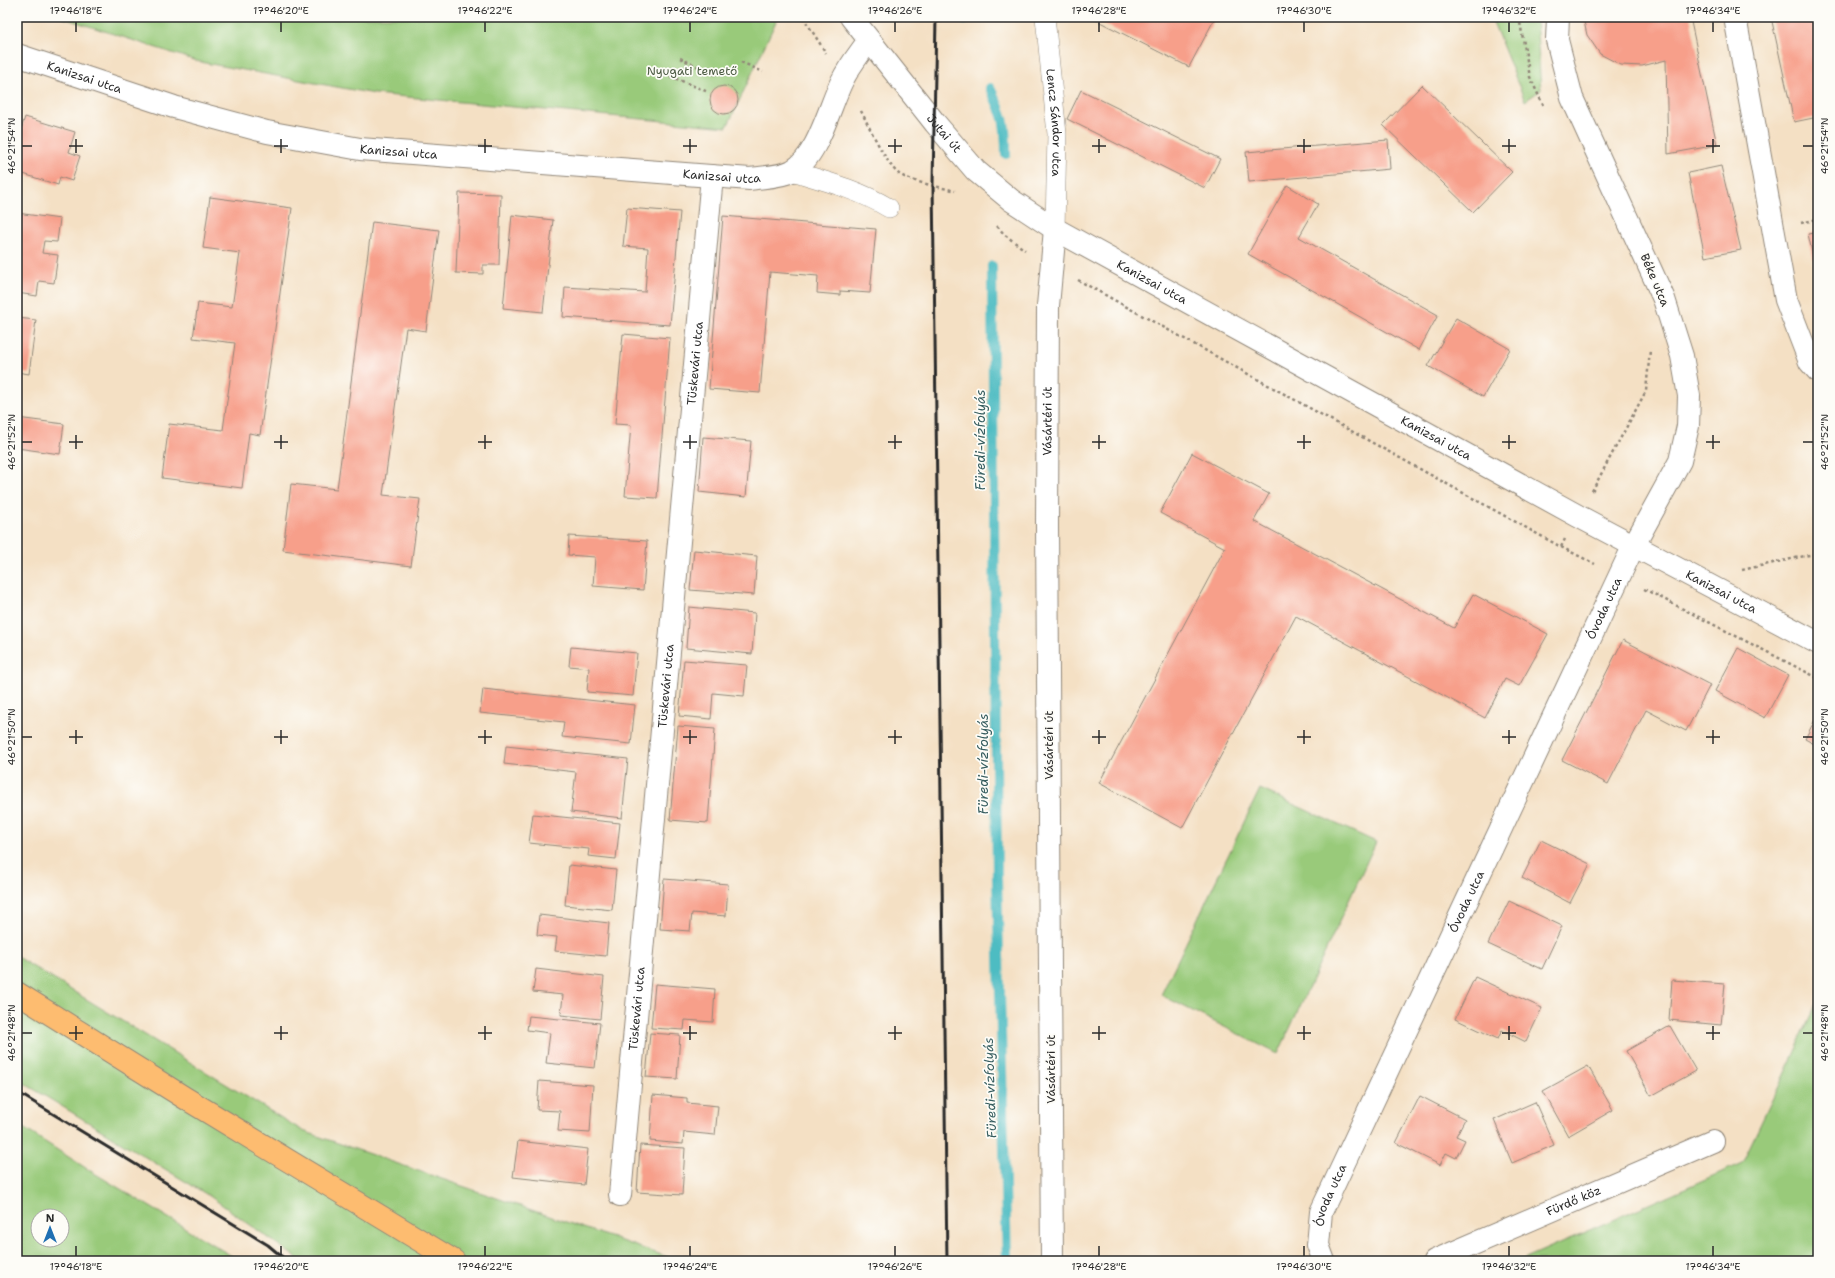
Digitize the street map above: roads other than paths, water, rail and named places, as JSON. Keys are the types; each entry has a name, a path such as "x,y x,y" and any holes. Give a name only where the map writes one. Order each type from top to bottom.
{"main road":[{"path":"17,993 185,1098 454,1261"}],"street":[{"name":"Jutai út","path":"852,17 935,123 976,171 1011,200 1055,229"},
{"name":"Béke utca","path":"1558,17 1557,40 1572,98 1664,299 1682,356 1688,396 1688,426 1680,461 1634,545"},
{"path":"1735,17 1786,300 1810,362 1818,371"},
{"name":"Kanizsai utca","path":"17,55 174,107 267,132 360,149 750,178 774,176 792,171 804,160 814,147 843,79 869,40"},
{"name":"Tüskevári utca","path":"620,1195 712,176"},
{"name":"Kanizsai utca","path":"1055,229 1578,516 1818,643"},
{"name":"Vásártéri út","path":"1052,1261 1048,330 1050,265 1055,229"},
{"name":"Óvoda utca","path":"1324,1261 1318,1245 1320,1212 1634,545"},
{"name":"Fürdő köz","path":"1434,1261 1713,1140"}],"lane":[{"name":"Lencz Sándor utca","path":"1045,17 1057,134 1055,229"},
{"path":"792,171 839,185 874,199 889,208"}],"waterway":[{"name":"Füredi-vízfolyás","path":"990,88 1005,126 1006,154"},
{"name":"Füredi-vízfolyás","path":"992,266 997,878 1007,1261"}],"railway":[{"path":"936,17 933,184 947,1261"},
{"path":"17,1092 268,1245 287,1261"}],"park label":[{"name":"Nyugati temető","path":"692,71"}]}
